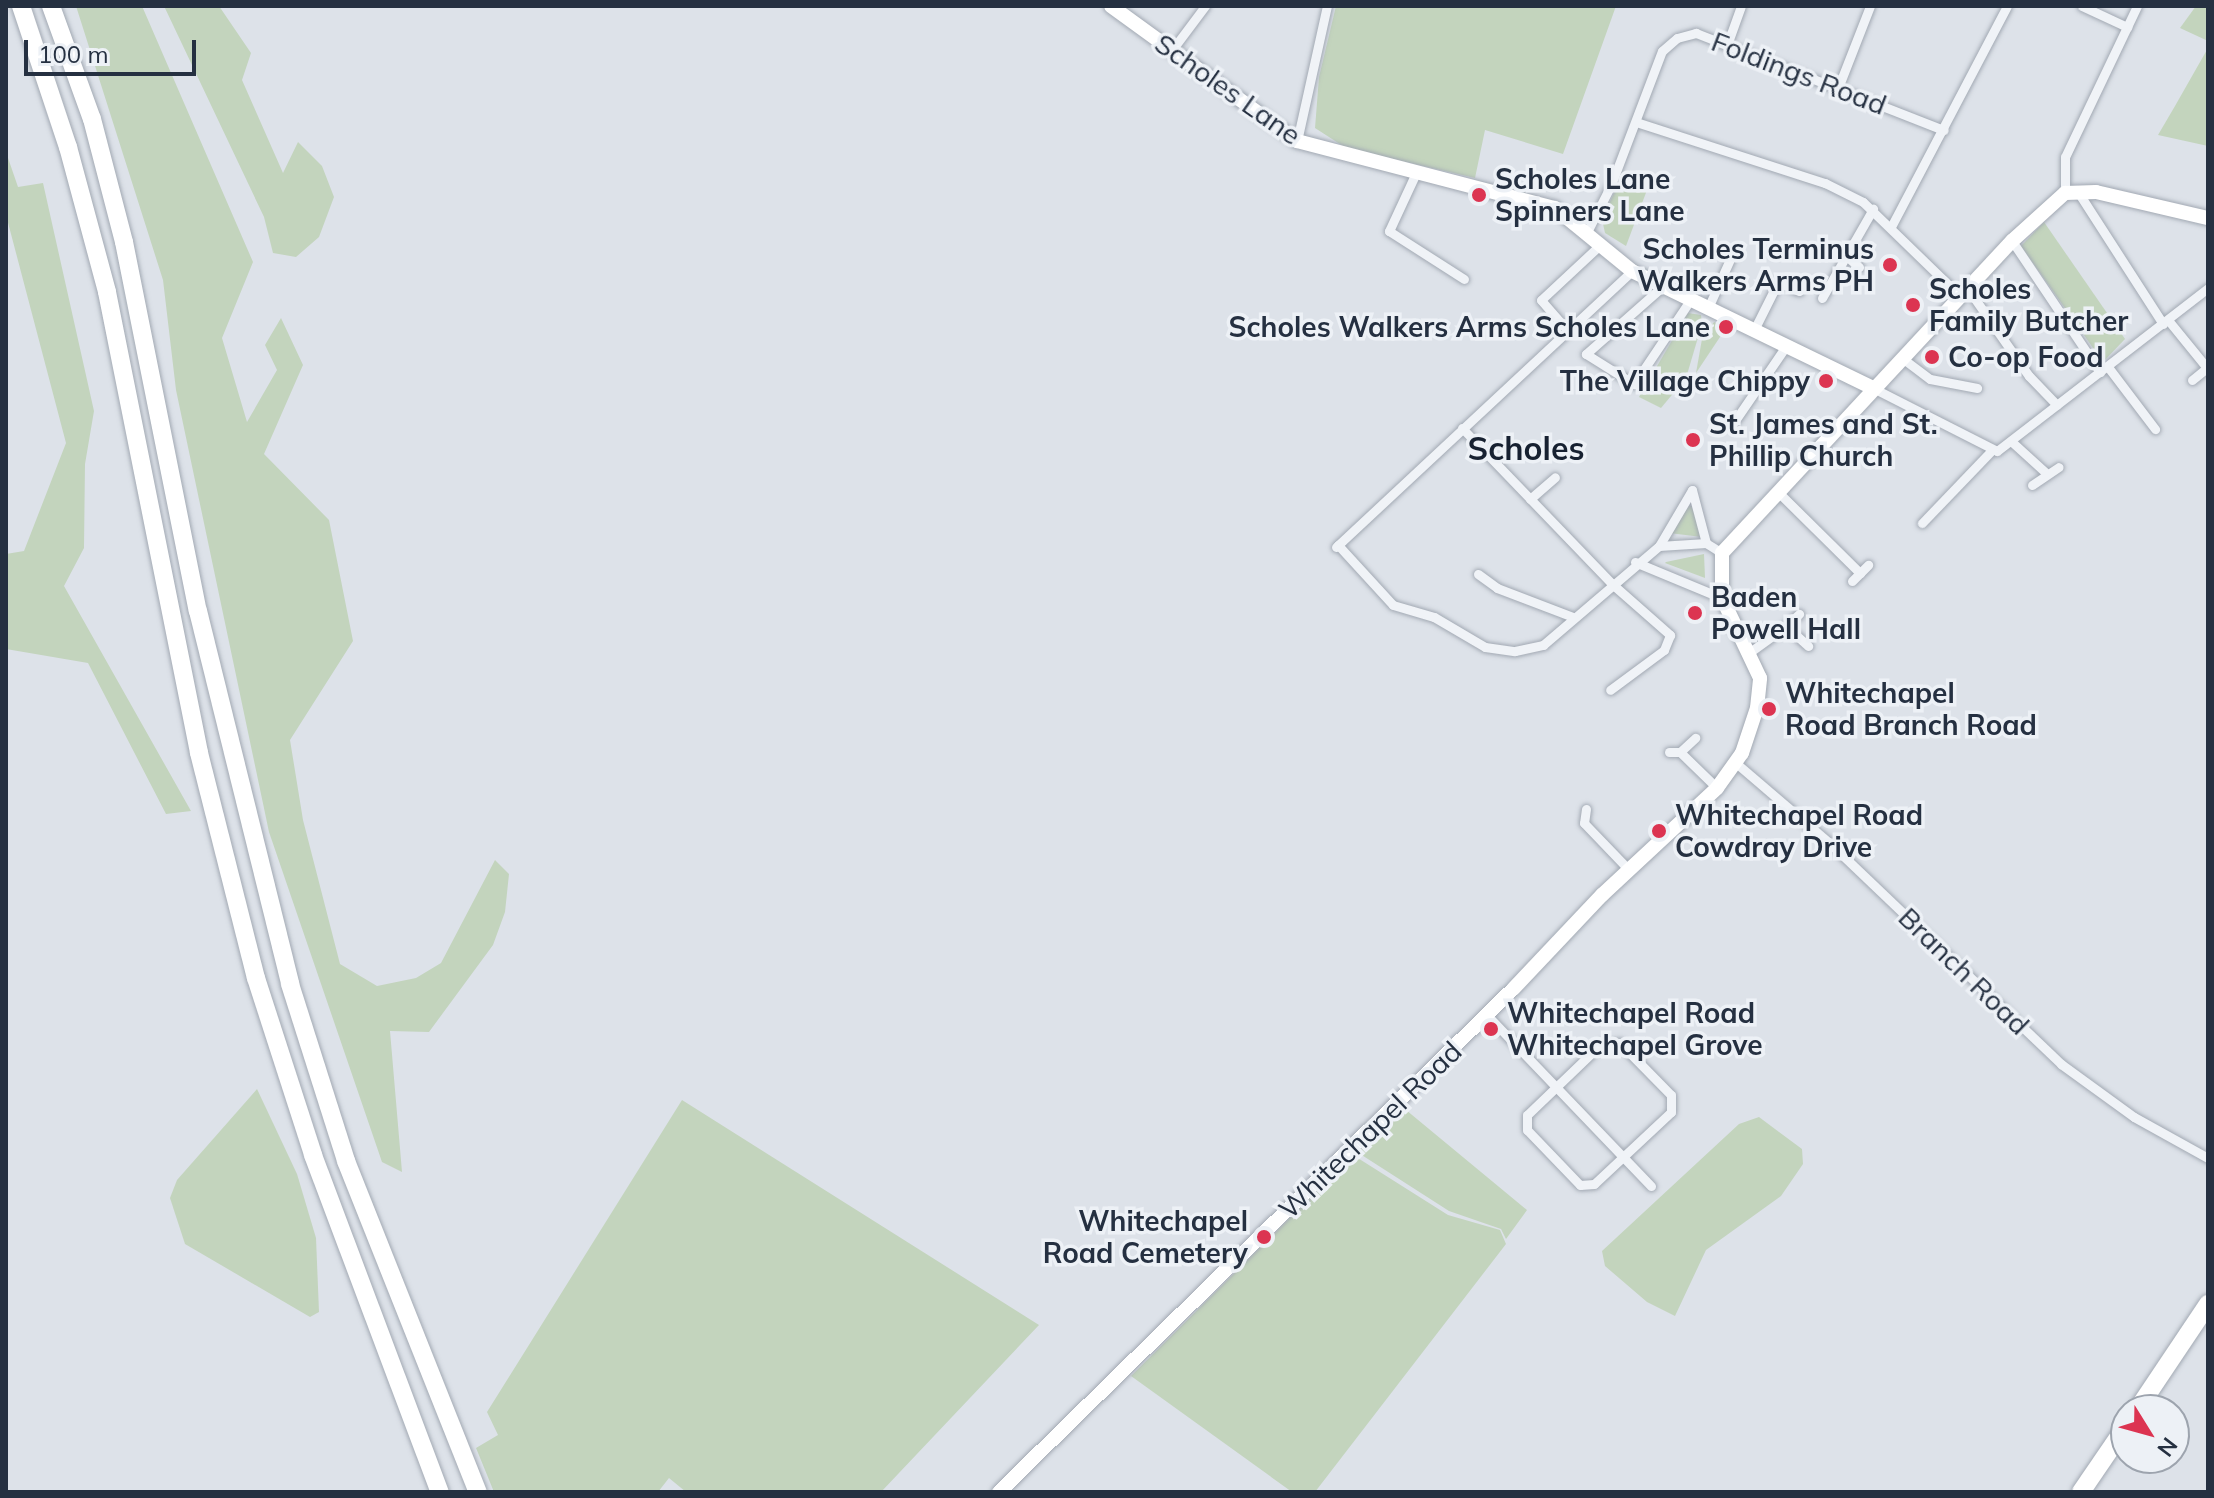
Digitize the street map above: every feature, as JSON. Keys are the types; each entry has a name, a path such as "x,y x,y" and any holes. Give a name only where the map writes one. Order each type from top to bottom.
{"highway":[{"path":"21,6 68,147 107,292 199,753 256,978 313,1155 440,1492"},
{"path":"51,6 92,119 120,228 198,611 290,984 346,1161 478,1492"},
{"path":"2148,1394 2208,1304"},
{"path":"2081,1492 2110,1449"}],"main road":[{"name":"Scholes Lane","path":"1111,6 1297,141 1415,175 1555,208 1632,271 1873,388"},
{"path":"1722,598 1722,553 2012,241 2071,193 2208,218"},
{"name":"Whitechapel Road","path":"999,1492 1487,1015 1629,870 1717,788 1736,763 1760,690 1750,652 1722,598"}],"street":[{"path":"1172,50 1205,6"},
{"path":"1297,141 1327,6"},
{"path":"1727,45 1741,6"},
{"path":"1838,88 1870,6"},
{"path":"1892,225 2007,6"},
{"path":"2082,6 2127,27"},
{"path":"2137,6 2065,157 2071,193 2166,322 2208,369 2192,380"},
{"name":"Foldings Road","path":"1586,234 1636,122 1662,51 1677,38 1696,33 1944,130"},
{"path":"1636,122 1825,183 1873,209 1964,292 2057,405"},
{"path":"1415,175 1389,231 1464,279"},
{"path":"1822,298 1844,254 1873,209"},
{"path":"2012,241 2104,369 2155,429"},
{"path":"1568,331 1541,300 1600,245"},
{"path":"1844,254 1859,267"},
{"path":"1708,308 1731,257"},
{"path":"1632,271 1336,548 1393,605 1434,617 1485,647 1515,651 1543,645 1635,562 1659,546 1692,490 1706,543"},
{"path":"1754,330 1778,282 1799,291"},
{"path":"1663,286 1586,354 1634,384 1691,299"},
{"path":"1922,523 1992,450 2012,442 2208,288"},
{"path":"1734,422 1786,346"},
{"path":"1902,358 1930,379 1977,388"},
{"path":"1873,388 1992,450"},
{"path":"1462,428 1611,583 1670,635 1664,650 1610,690"},
{"path":"2012,442 2045,472"},
{"path":"2032,485 2045,472 2059,467"},
{"path":"1530,499 1555,477"},
{"path":"1777,491 1860,573"},
{"path":"1659,546 1706,543 1722,553"},
{"path":"1635,562 1722,598"},
{"path":"1852,581 1868,565"},
{"path":"1478,574 1497,588 1573,617"},
{"path":"1750,652 1799,614"},
{"path":"1786,626 1808,646"},
{"path":"1695,738 1675,752 1717,788"},
{"name":"Branch Road","path":"1736,763 1835,848 2061,1064 2134,1117 2208,1158"},
{"path":"1586,809 1584,823 1629,870"},
{"path":"1487,1015 1651,1186"},
{"path":"1620,1043 1671,1095 1671,1112 1594,1184 1580,1185 1527,1130 1527,1115 1556,1087 1600,1045 1620,1043"}],"green space":[{"path":"76,6 142,6 253,262 222,338 247,422 277,370 265,345 281,318 303,365 264,454 329,520 353,641 290,740 303,820 340,964 377,986 416,978 441,963 495,860 509,874 505,912 493,945 429,1032 390,1031 402,1172 382,1162 269,832 176,390 163,280"},
{"path":"164,6 219,6 251,53 242,80 283,173 298,142 322,166 334,197 319,237 296,257 273,253 264,217"},
{"path":"1336,6 1616,6 1563,154 1485,130 1475,178 1346,148 1315,128 1319,77"},
{"path":"2196,6 2208,6 2208,41 2180,28"},
{"path":"2208,48 2208,146 2158,135 2175,106"},
{"path":"7,155 18,187 43,183 94,411 85,464 84,548 64,586 191,811 166,814 88,663 6,649 6,554 24,551 66,443 6,215"},
{"path":"1619,182 1647,190 1626,246 1605,233 1602,219"},
{"path":"2044,222 2125,339 2103,362 2021,246"},
{"path":"1688,313 1701,315 1702,324 1686,378 1661,408 1639,397"},
{"path":"1714,322 1726,328 1696,373 1702,339"},
{"path":"1692,506 1702,537 1669,533"},
{"path":"1704,554 1705,578 1665,563 1666,562"},
{"path":"257,1089 297,1174 316,1238 319,1312 310,1317 185,1244 170,1198 177,1180"},
{"path":"682,1100 1039,1325 881,1492 686,1492 669,1478 658,1492 494,1492 476,1448 498,1435 487,1412"},
{"path":"1400,1105 1527,1210 1506,1239 1501,1229 1449,1211 1357,1152"},
{"path":"1759,1117 1802,1149 1803,1164 1781,1196 1706,1250 1675,1316 1647,1302 1605,1266 1602,1251 1739,1124"},
{"path":"1353,1155 1448,1215 1500,1230 1506,1244 1315,1492 1292,1492 1131,1376"}],"place":[{"name":"Scholes Lane Spinners Lane","path":"1479,195"},
{"name":"Scholes Terminus Walkers Arms PH","path":"1890,265"},
{"name":"Scholes Family Butcher","path":"1913,305"},
{"name":"Scholes Walkers Arms Scholes Lane","path":"1726,327"},
{"name":"Co-op Food","path":"1932,357"},
{"name":"The Village Chippy","path":"1826,381"},
{"name":"St. James and St. Phillip Church","path":"1693,440"},
{"name":"Baden Powell Hall","path":"1695,613"},
{"name":"Whitechapel Road Branch Road","path":"1769,709"},
{"name":"Whitechapel Road Cowdray Drive","path":"1659,831"},
{"name":"Whitechapel Road Whitechapel Grove","path":"1491,1029"},
{"name":"Whitechapel Road Cemetery","path":"1264,1237"}],"district":[{"name":"Scholes","path":"1526,448"}]}
